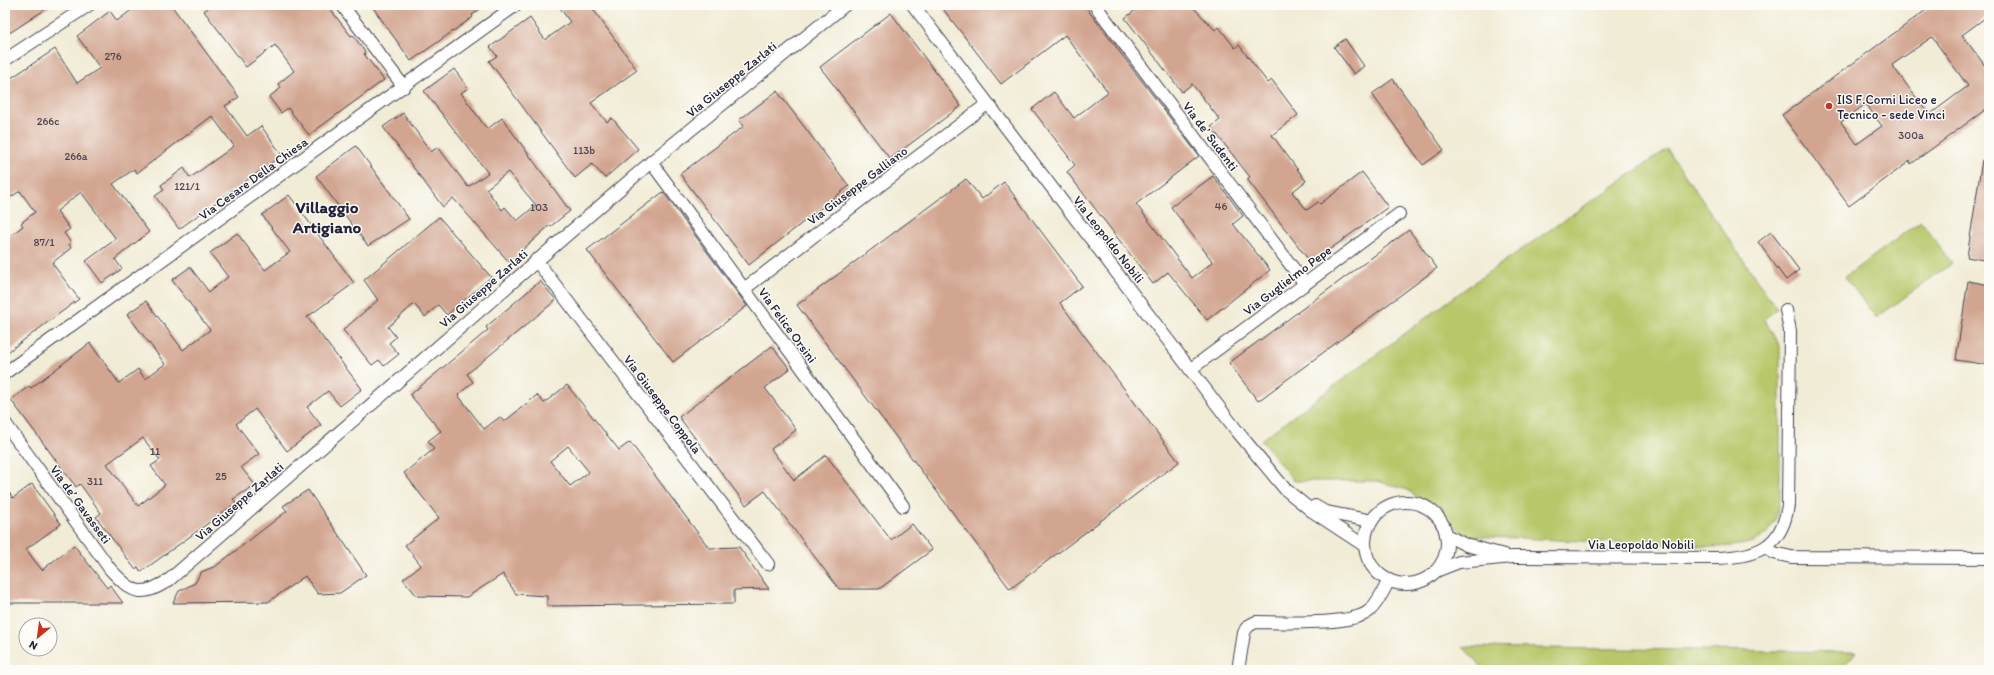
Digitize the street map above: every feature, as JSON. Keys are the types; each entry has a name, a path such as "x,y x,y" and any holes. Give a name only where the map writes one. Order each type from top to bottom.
{"street":[{"path":"5,60 89,5"},
{"path":"342,5 404,87"},
{"name":"Via Cesare Della Chiesa","path":"5,373 516,5"},
{"name":"Via Giuseppe Zarlati","path":"142,592 152,590 169,580 650,162 845,5"},
{"name":"Via Leopoldo Nobili","path":"913,5 1237,431 1285,489 1312,510 1365,546"},
{"name":"Via de’ Sudenti","path":"1095,5 1305,284"},
{"name":"Via Giuseppe Galliano","path":"744,289 987,104"},
{"name":"Via Felice Orsini","path":"650,162 903,506"},
{"name":"Via Guglielmo Pepe","path":"1191,369 1399,214"},
{"name":"Via Giuseppe Coppola","path":"536,260 768,564"},
{"name":"Via Leopoldo Nobili","path":"1436,571 1459,562 1513,557 1719,558 1744,556 1766,547 1780,532 1788,505 1790,331 1786,310"},
{"name":"Via de’ Gavasseti","path":"5,423 110,569 120,580 142,592"},
{"name":"Via Leopoldo Nobili","path":"1285,489 1325,512 1372,521"},
{"path":"1398,503 1414,503 1429,509 1435,514 1444,527 1446,535 1447,543 1444,558 1436,571 1414,583 1397,583 1376,570 1367,554 1365,546 1368,528 1377,514 1390,505 1398,503"},
{"name":"Via Leopoldo Nobili","path":"1446,535 1466,545 1513,557"},
{"path":"1766,547 1774,553 1791,557 1989,558"},
{"path":"1238,670 1244,633 1246,627 1251,624 1256,622 1330,622 1362,615 1369,612 1378,601 1390,580"}],"green space":[{"path":"1667,149 1777,309 1764,319 1780,346 1780,500 1773,524 1760,538 1742,545 1717,547 1467,536 1408,490 1377,481 1294,481 1261,440 1473,283"},
{"path":"1921,221 1952,263 1876,318 1845,277"},
{"path":"1463,647 1856,652 1840,670 1485,670"}],"building":[{"path":"5,5 52,5 5,36"},
{"path":"138,5 171,5 239,97 225,106 247,136 261,126 282,155 179,229 155,196 164,190 161,185 184,168 190,178 234,146 212,116 137,173 134,169 113,184 149,232 115,259 122,269 102,283 86,261 116,239 81,192 57,211 70,229 64,233 71,243 69,244 71,248 52,263 79,299 5,354 5,240 23,226 21,223 35,212 20,191 5,201 5,82 55,49 77,83 100,68 77,36 110,11 117,21"},
{"path":"212,5 327,5 351,36 353,35 365,52 364,54 384,80 309,135 288,108 281,113 269,97 281,88 278,84 294,71 275,45 246,67 204,11"},
{"path":"371,5 486,5 472,15 473,17 411,61"},
{"path":"558,5 590,5 637,70 591,103 607,122 612,118 638,149 605,178 592,164 575,178 489,61 497,56 490,47 530,18 545,40 570,22"},
{"path":"940,5 1084,5 1199,156 1136,204 1192,278 1213,262 1171,207 1213,176 1243,216 1233,224 1270,270 1207,320 1168,272 1153,284 1067,172 1075,165 1032,109 1054,92 1074,118 1108,92 1065,35 1001,84"},
{"path":"1142,5 1191,5 1215,30 1219,27 1235,48 1239,45 1268,83 1272,80 1298,115 1272,135 1306,181 1292,192 1307,210 1318,202 1320,204 1362,172 1388,207 1311,263 1247,179 1250,177 1211,127 1220,120 1192,84 1182,92 1125,18"},
{"name":"IIS F.Corni Liceo e Tecnico - sede Vinci","path":"1933,5 1989,5 1989,15 1962,35 1989,71 1989,107 1911,164 1910,161 1849,206 1782,115","holes":["1932,37 1968,86 1929,115 1892,65","1866,104 1882,126 1857,144 1841,122"]},
{"path":"891,13 961,106 890,159 820,67"},
{"path":"1345,39 1364,66 1354,74 1334,47"},
{"path":"454,69 468,88 461,93 487,129 502,118 570,211 551,226 550,225 509,262 453,198 443,207 383,127 403,113 431,152 438,147 468,187 488,173 424,91","holes":["508,172 536,205 517,221 505,207 502,210 486,189"]},
{"path":"1393,79 1444,150 1423,165 1372,94"},
{"path":"777,91 849,186 749,265 680,174 744,126 739,120"},
{"path":"356,146 409,219 368,246 316,176"},
{"path":"1982,160 1989,160 1989,261 1967,257"},
{"path":"966,179 982,199 1004,182 1082,286 1060,303 1179,462 1010,589 797,305"},
{"path":"663,192 747,306 673,362 587,250"},
{"path":"289,195 354,283 307,317 362,389 340,406 328,391 307,407 321,425 287,451 255,409 236,424 259,454 241,467 255,485 233,499 236,503 141,572 138,567 135,569 96,517 101,513 80,484 76,487 11,400 29,386 31,388 90,343 119,383 138,369 145,379 165,364 127,314 146,301 183,350 210,330 172,280 190,267 209,292 228,277 210,253 237,233 265,270 290,252 262,215","holes":["143,438 160,460 151,466 165,485 138,506 107,464"]},
{"path":"439,217 491,277 447,315 438,305 425,317 414,304 388,327 396,337 389,343 399,354 384,366 379,360 372,365 343,330 378,300 364,280"},
{"path":"1409,230 1437,268 1258,401 1229,363"},
{"path":"1771,232 1799,270 1786,280 1758,242"},
{"path":"540,281 556,300 467,374 473,382 458,395 484,429 500,417 504,422 537,395 544,403 567,385 619,450 630,442 709,548 739,547 769,589 734,590 734,604 547,606 547,596 516,594 503,574 467,597 417,596 403,579 421,565 405,545 439,518 404,473 434,449 428,441 441,431 410,395 488,330 486,327","holes":["568,446 589,472 570,486 550,461"]},
{"path":"1968,281 1989,285 1989,365 1956,360"},
{"path":"772,346 790,369 765,388 796,430 771,449 794,480 826,455 891,540 912,524 932,550 879,589 839,589 765,491 746,505 679,417"},
{"path":"32,484 61,524 26,549 34,560 42,570 74,545 107,588 110,585 123,603 5,603 5,487 13,498"},
{"path":"308,490 366,575 340,593 318,594 305,576 268,602 173,603 179,591 195,583 201,572 216,566 287,511 283,506"}],"place":[{"name":"IIS F.Corni Liceo e Tecnico - sede Vinci","path":"1829,106"}],"district":[{"name":"Villaggio Artigiano","path":"327,217"}]}
